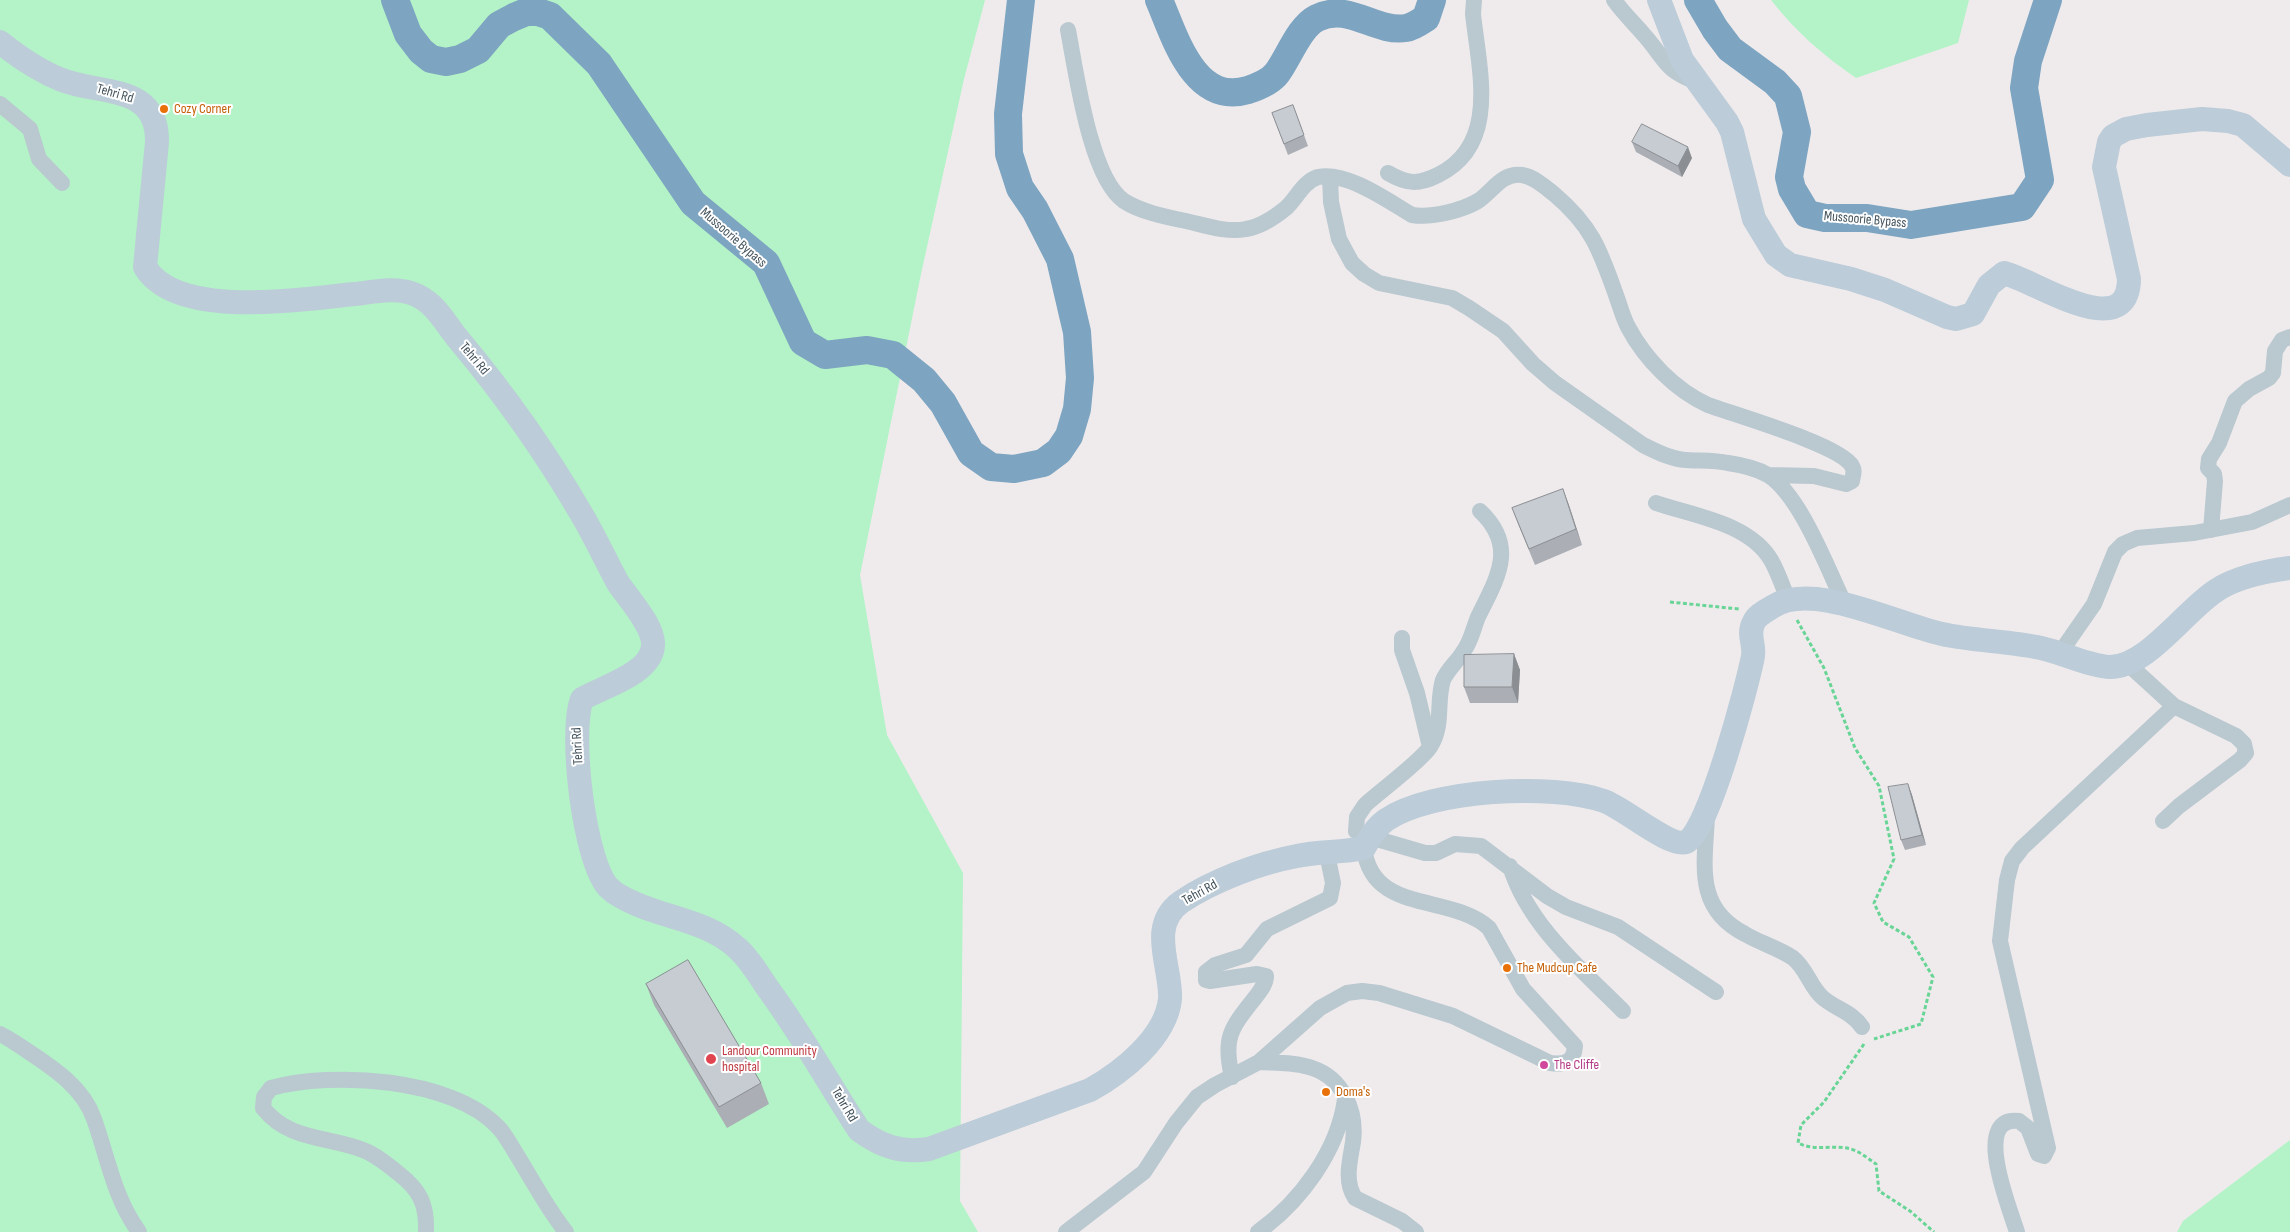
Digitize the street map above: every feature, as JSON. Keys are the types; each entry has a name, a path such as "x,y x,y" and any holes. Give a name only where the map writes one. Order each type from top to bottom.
{"highway":[{"name":"Mussoorie Bypass","path":"395,0 408,34 421,51 431,59 446,62 460,59 478,50 498,25 514,17 526,12 538,12 550,16 599,64 693,203 766,264 803,342 825,355 867,350 893,355 924,380 943,404 971,453 992,467 1014,470 1043,463 1059,451 1069,436 1077,409 1080,378 1077,332 1060,259 1035,210 1020,188 1009,154 1008,114 1020,0"},
{"path":"1159,0 1186,62 1202,81 1218,90 1236,94 1256,88 1276,75 1299,36 1316,18 1332,14 1350,14 1393,29 1408,28 1426,18 1432,0"},
{"name":"Mussoorie Bypass","path":"1698,0 1714,29 1730,49 1775,82 1788,96 1796,132 1789,178 1792,189 1807,214 1825,218 1867,218 1911,225 2022,207 2040,180 2024,88 2028,61 2048,0"}],"street":[{"path":"1388,172 1406,183 1427,180 1452,168 1462,160 1473,142 1482,103 1473,14 1474,0"},
{"path":"1614,0 1651,43 1664,64 1680,76 1697,82"},
{"path":"1659,0 1682,60 1727,122 1732,132 1754,218 1776,256 1790,265 1851,279 1956,319 1973,314 1989,285 2004,273 2091,308 2113,309 2123,303 2129,291 2129,279 2104,166 2109,142 2113,136 2126,129 2202,119 2228,121 2243,125 2290,165"},
{"path":"1068,30 1092,140 1100,167 1116,193 1125,201 1174,219 1233,230 1246,229 1263,223 1286,208 1310,180 1330,177 1359,186 1412,215 1421,216 1472,204 1505,178 1514,175 1536,180 1566,204 1586,225 1600,251 1627,326 1653,363 1693,398 1832,449 1852,465 1854,472 1852,481 1846,484 1814,476 1768,475 1741,465 1685,460 1659,453 1643,445 1555,383 1533,364 1503,332 1469,308 1452,298 1379,283 1364,274 1352,263 1339,238 1331,202 1330,177"},
{"name":"Tehri Rd","path":"0,42 34,68 65,81 126,95 144,104 151,113 158,129 145,267 152,279 168,289 190,297 254,302 396,290 420,296 439,312 515,410 582,515 619,584 651,633 653,646 649,657 638,670 582,699 578,710 576,741 587,835 607,887 619,896 650,910 701,926 720,935 738,948 793,1022 859,1130 874,1141 894,1149 910,1151 929,1149 1090,1090 1113,1078 1144,1049 1167,1012 1170,998 1163,953 1163,933 1174,908 1181,902 1229,877 1254,868 1297,856 1327,854 1367,842"},
{"path":"0,104 25,123 32,135 39,159 62,183"},
{"path":"2211,530 2215,481 2214,474 2208,468 2209,459 2219,443 2235,401 2249,388 2269,378 2273,373 2275,351 2282,340 2290,337"},
{"path":"1768,475 1782,487 1807,524 1845,605"},
{"path":"1656,504 1718,523 1752,538 1772,561 1782,602"},
{"path":"2060,653 2094,604 2115,552 2123,544 2136,538 2211,530 2252,522 2290,505"},
{"path":"1480,511 1492,522 1498,534 1502,556 1496,582 1476,622 1470,642 1444,680 1439,722 1430,747 1364,805 1355,825 1356,831 1367,842 1425,853 1436,853 1455,844 1467,843 1481,846 1510,866 1547,896 1566,906 1618,927 1716,992"},
{"path":"1066,1232 1144,1172 1190,1105 1204,1091 1259,1062 1325,1005 1347,993 1362,991 1379,993 1454,1016 1550,1063 1561,1064 1569,1062 1574,1055 1575,1046 1522,988 1489,928 1480,920 1458,910 1416,902 1391,891 1372,873 1366,862 1367,842 1385,820 1407,810 1477,793 1552,791 1577,794 1618,807 1672,842 1685,843 1692,838 1707,811 1729,748 1754,652 1750,635 1753,622 1782,602 1805,598 1845,605 1942,634 2041,648 2092,664 2111,667 2128,664 2164,637 2217,590 2239,580 2290,568"},
{"path":"1402,638 1402,650 1417,693 1430,747"},
{"path":"2128,664 2174,706 2236,736 2244,744 2246,753 2240,760 2179,806 2163,821"},
{"path":"2017,1232 1994,1154 1999,1126 2002,1123 2019,1121 2028,1128 2038,1154 2044,1156 2048,1148 2000,941 2006,880 2012,861 2022,848 2174,706"},
{"path":"1707,811 1705,875 1707,895 1716,912 1730,925 1744,934 1793,958 1804,969 1820,995 1851,1014 1864,1035"},
{"path":"1232,1077 1226,1054 1229,1038 1237,1021 1259,993 1266,981 1266,976 1257,974 1210,981 1206,980 1206,972 1215,965 1246,955 1267,929 1330,898 1333,883 1327,854"},
{"path":"1510,866 1516,886 1551,938 1624,1011"},
{"path":"0,1034 61,1074 84,1099 94,1118 114,1184 128,1217 139,1232"},
{"path":"1259,1062 1311,1067 1326,1074 1338,1083 1345,1094 1354,1122 1349,1166 1351,1192 1355,1198 1402,1221 1416,1232"},
{"path":"426,1232 426,1217 421,1199 413,1185 380,1159 362,1150 289,1130 273,1121 263,1108 264,1097 271,1088 285,1084 344,1079 381,1082 451,1097 498,1127 550,1212 566,1232"},
{"path":"1258,1232 1274,1221 1316,1171 1338,1129 1345,1094"}],"path":[{"path":"1670,602 1744,610"},
{"path":"1782,602 1801,622 1824,668 1855,748 1879,786 1894,859 1874,903 1883,922 1909,937 1933,977 1921,1024 1872,1040"},
{"path":"1864,1035 1824,1102 1801,1126 1798,1143 1808,1148 1837,1147 1855,1150 1876,1164 1879,1191 1910,1210 1934,1232"}],"green space":[{"path":"0,0 985,0 964,79 921,274 860,575 887,735 963,873 960,1201 978,1232 0,1232"},
{"path":"1771,0 1969,0 1958,43 1856,78 1810,42"},
{"path":"2290,1140 2290,1232 2177,1232 2183,1221"}],"building":[{"path":"1293,105 1304,135 1284,144 1272,113"},
{"path":"1642,124 1688,147 1678,166 1632,142"},
{"path":"1563,489 1576,529 1529,549 1512,508"},
{"path":"1514,654 1512,687 1464,687 1464,655"},
{"path":"1908,784 1922,835 1901,840 1888,787"},
{"path":"688,960 761,1083 719,1107 646,984"}],"place":[{"name":"Cozy Corner","path":"164,109"},
{"name":"The Mudcup Cafe","path":"1507,968"},
{"name":"Landour Community hospital","path":"711,1059"},
{"name":"The Cliffe","path":"1544,1065"},
{"name":"Doma's","path":"1326,1092"}]}
